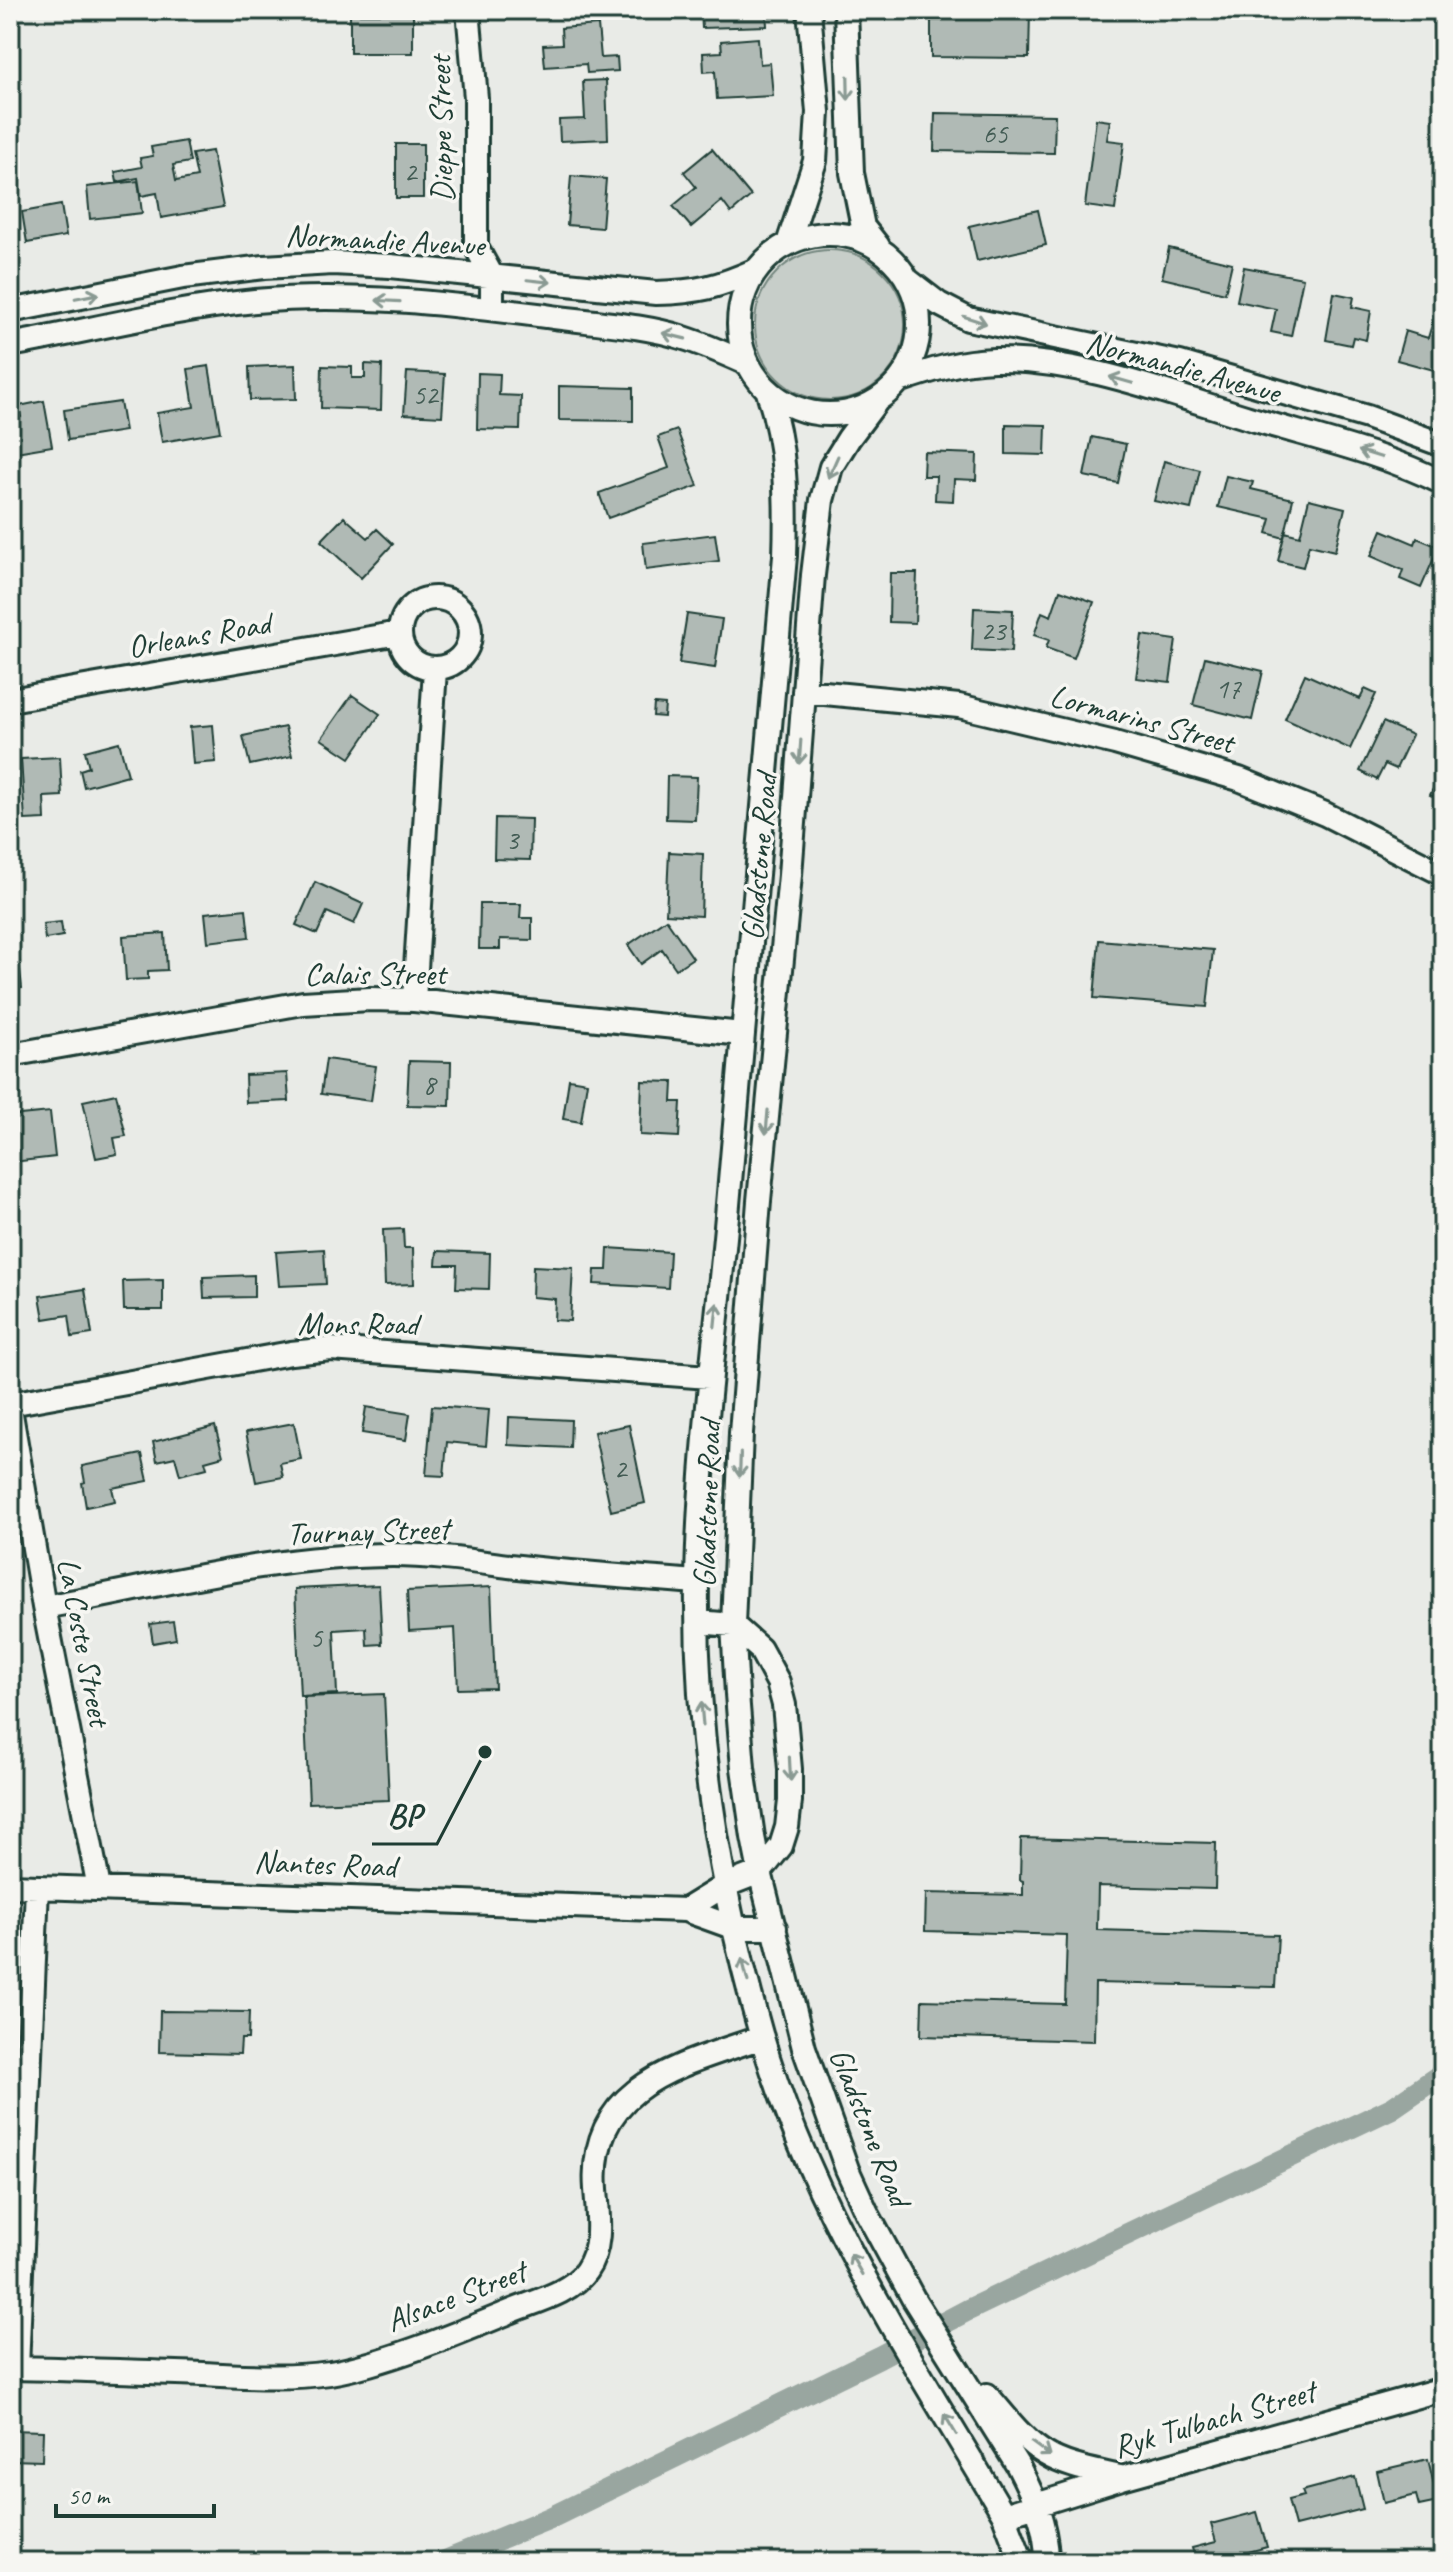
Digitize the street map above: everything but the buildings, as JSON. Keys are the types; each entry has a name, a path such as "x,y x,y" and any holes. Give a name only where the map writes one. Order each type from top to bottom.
{"street":[{"name":"Dieppe Street","path":"468,10 476,98 476,247 492,276 492,309"},
{"path":"788,244 815,161 818,112 809,10"},
{"path":"846,10 852,173 863,227 898,265 908,281 917,306 919,332 913,358 899,381 876,402 855,411 832,415 809,413 787,405 768,392 746,363 738,332 741,299 756,270 770,255 812,235 837,234 862,240 884,252"},
{"name":"Dieppe Street","path":"451,273 476,247"},
{"name":"Normandie Avenue","path":"10,311 183,277 264,267 333,263 656,293 720,286 756,270"},
{"path":"445,305 451,273"},
{"name":"Normandie Avenue","path":"908,281 939,304 968,319 1180,363 1367,417 1443,445"},
{"name":"Normandie Avenue","path":"10,345 205,307 314,299 492,309 656,331 685,338 746,363"},
{"name":"Normandie Avenue","path":"899,381 936,368 996,360 1050,365 1109,376 1374,456 1443,483"},
{"name":"Gladstone Road","path":"768,392 779,423 787,491 785,556 707,1406 697,1582 707,1769 724,1886 756,2014 809,2171 895,2332 1004,2515 1022,2562"},
{"name":"Gladstone Road","path":"876,402 831,467 822,500 743,1409 733,1625 743,1768 760,1872 792,2004 804,2048 847,2169 925,2315 1018,2466 1036,2503 1046,2537 1047,2562"},
{"path":"442,599 460,609 470,627 468,647 455,663 435,669 414,662 406,654 399,633 406,614 421,601 442,599"},
{"name":"Orleans Road","path":"10,700 399,633"},
{"path":"775,664 795,663 806,668"},
{"path":"414,1000 435,669"},
{"name":"Lormarins Street","path":"804,691 959,706 1115,743 1239,779 1325,814 1443,874"},
{"path":"771,715 802,719"},
{"name":"Calais Street","path":"10,1055 303,1003 370,999 414,1000 742,1034"},
{"path":"745,1007 763,1004 778,1010"},
{"path":"740,1063 772,1065"},
{"name":"Mons Road","path":"10,1406 291,1353 331,1349 709,1377"},
{"path":"712,1350 747,1352"},
{"name":"La Coste Street","path":"10,1406 44,1607 99,1888"},
{"path":"707,1406 743,1409"},
{"path":"698,1553 736,1555"},
{"name":"Tournay Street","path":"44,1607 269,1566 332,1558 393,1555 443,1557 509,1566 697,1582"},
{"path":"685,1910 724,1886 760,1872 781,1846 787,1827 790,1769 784,1705 778,1682 760,1649 733,1625 698,1622"},
{"name":"Nantes Road","path":"10,1886 685,1910 735,1928 775,1928"},
{"path":"14,2368 37,1887"},
{"path":"756,2014 767,2006 792,2004"},
{"name":"Alsace Street","path":"14,2368 275,2377 331,2372 360,2367 483,2323 572,2285 585,2273 594,2258 598,2237 598,2152 605,2129 619,2107 633,2092 663,2072 762,2037"},
{"path":"770,2061 783,2059 804,2048"},
{"path":"945,2347 1023,2436 1046,2455 1122,2478"},
{"name":"Ryk Tulbach Street","path":"1004,2515 1122,2478 1443,2389"}],"shaded area":[{"path":"830,250 859,256 883,272 899,296 905,325 899,354 883,378 859,394 830,400 801,394 777,378 761,354 755,325 761,296 777,272 801,256"}],"waterway":[{"path":"443,2562 550,2518 879,2357 968,2310 1392,2108 1443,2073"}],"place":[{"name":"BP","path":"485,1752"}]}
